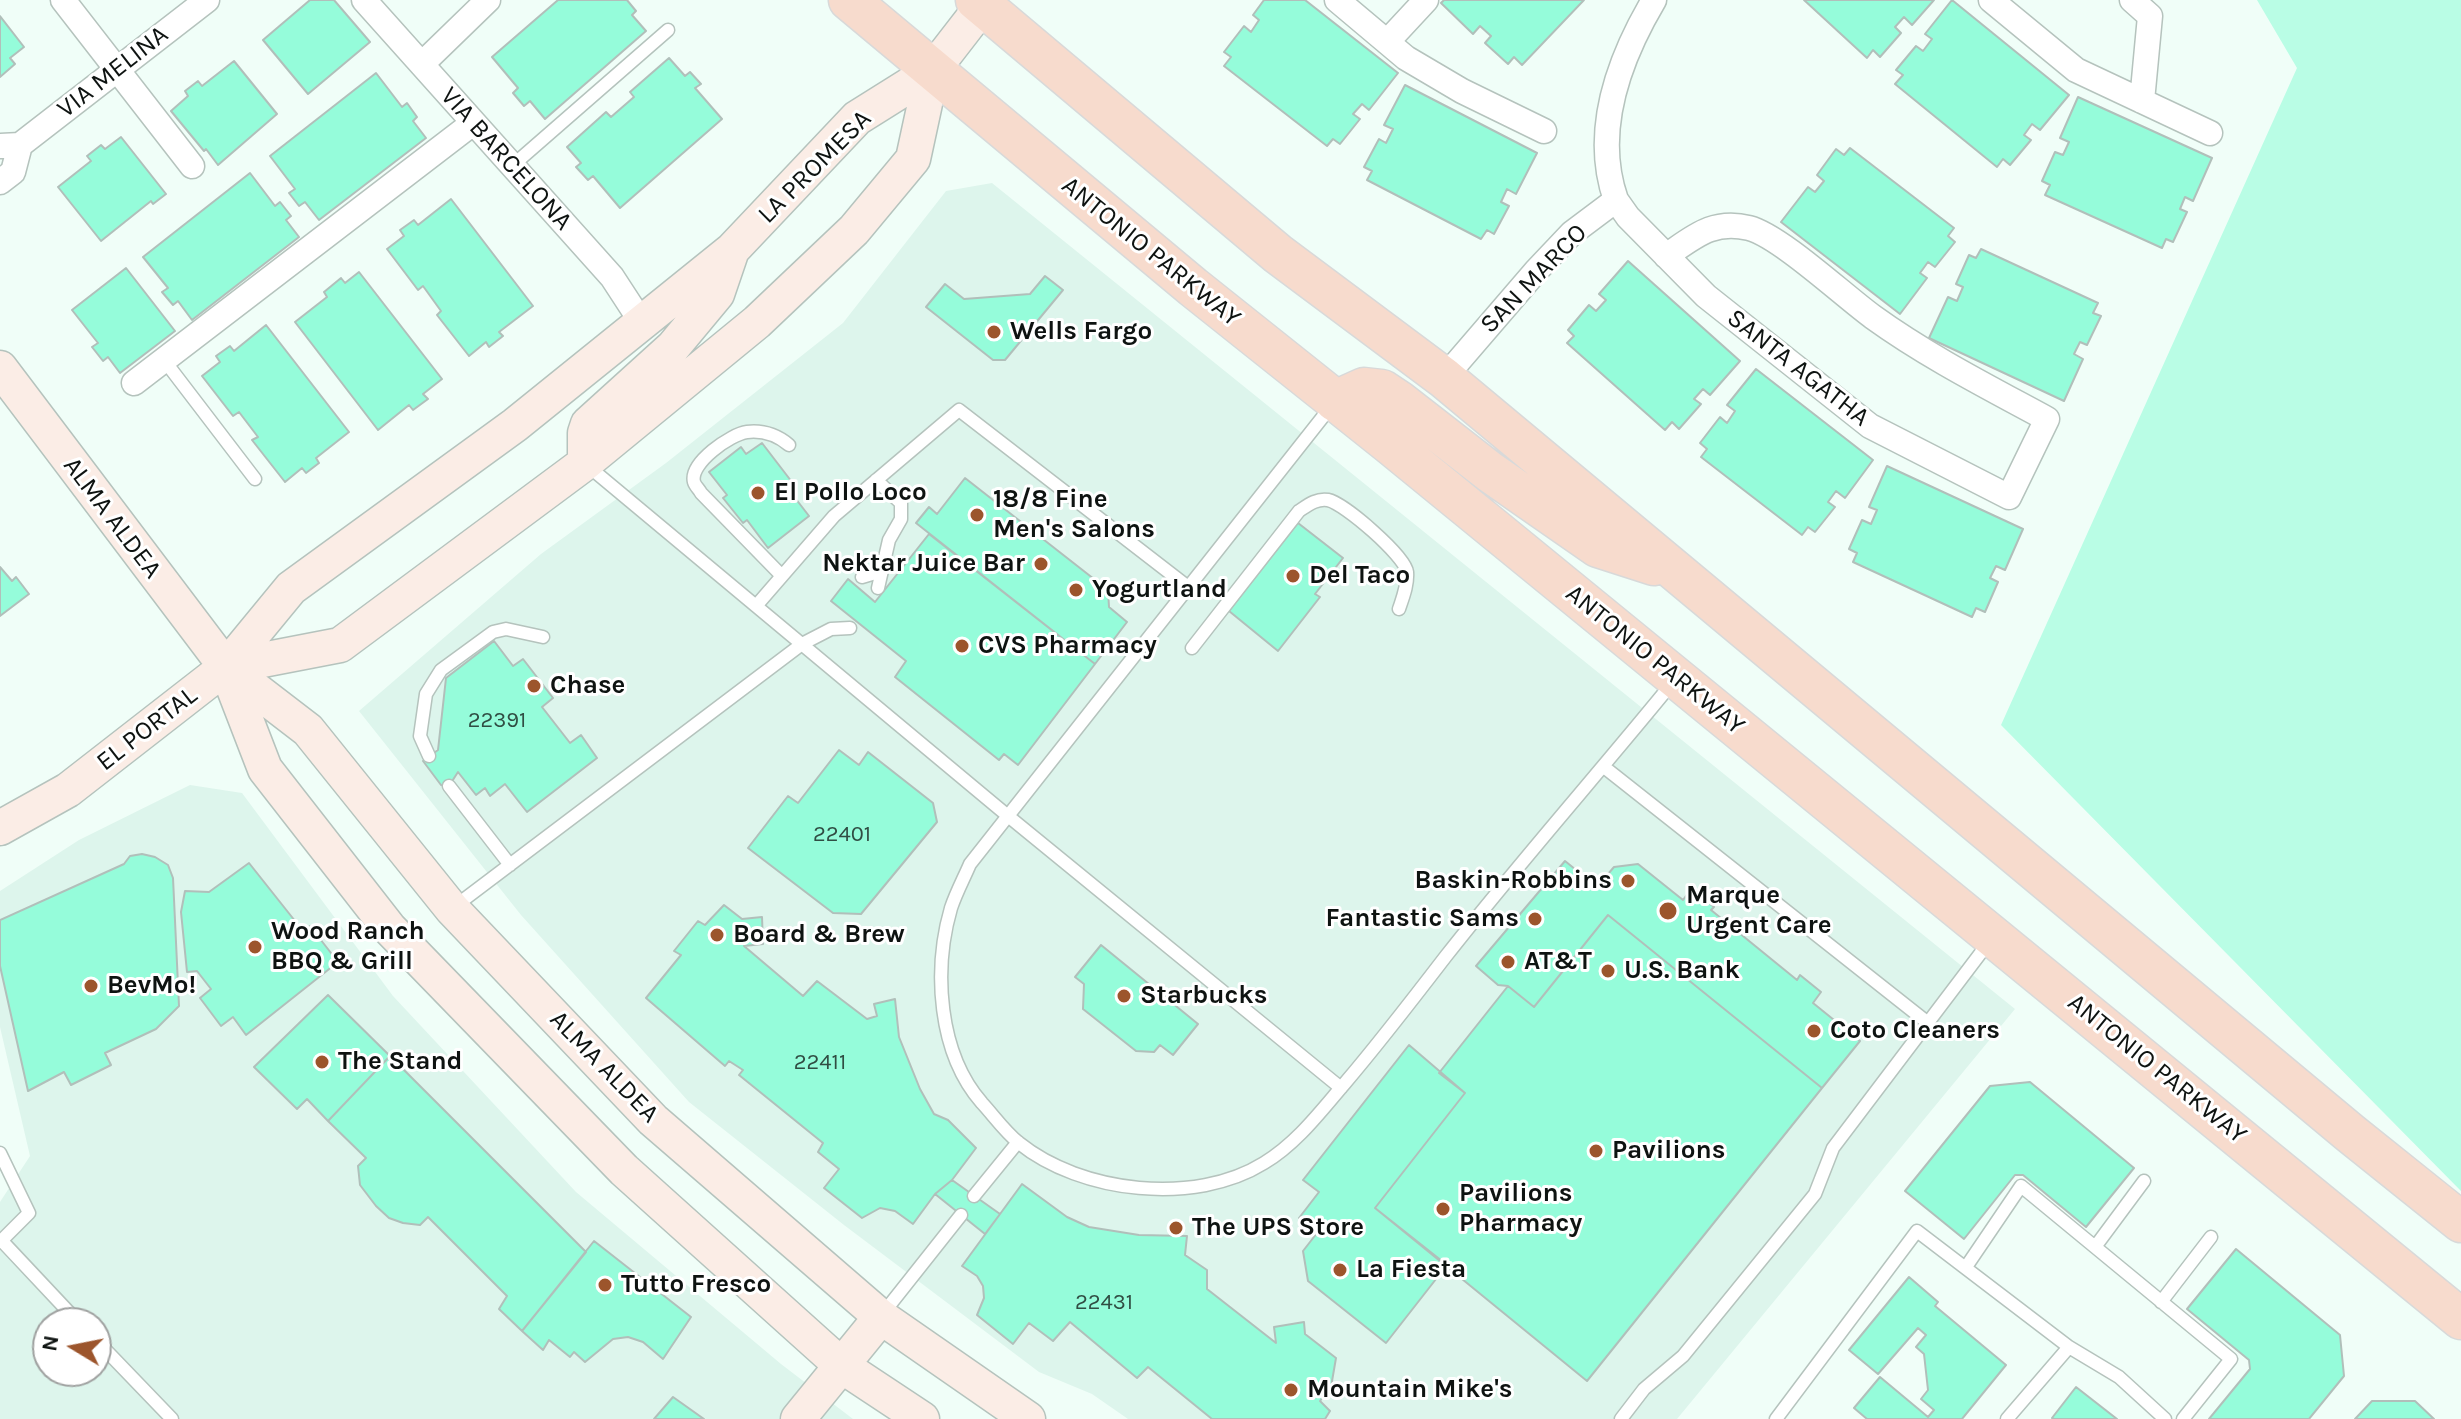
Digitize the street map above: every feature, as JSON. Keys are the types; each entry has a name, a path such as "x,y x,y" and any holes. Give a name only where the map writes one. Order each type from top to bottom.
{"main road":[{"name":"ANTONIO PARKWAY","path":"849,0 1335,401 2461,1319"},
{"path":"226,667 340,645 585,463 757,322 854,230 913,159 932,71 982,2 1278,254 1444,378 2461,1222"},
{"name":"LA PROMESA","path":"226,667 291,588 515,425 642,323 732,250 857,118 932,71"},
{"path":"585,463 588,424 673,347 717,294 732,250"},
{"name":"ALMA ALDEA","path":"0,368 226,667 308,730 452,909 653,1120 881,1317 1028,1419"},
{"path":"1335,401 1364,388 1382,390 1490,472 1598,547 1673,571"},
{"name":"ALMA ALDEA","path":"226,667 265,769 389,928 624,1170 842,1366 922,1419"},
{"name":"EL PORTAL","path":"0,828 68,790 226,667"},
{"path":"798,1419 881,1317"}],"street":[{"path":"63,0 192,166"},
{"name":"VIA MELINA","path":"0,182 13,172 10,146 207,0"},
{"name":"VIA BARCELONA","path":"364,0 612,277 642,323"},
{"path":"422,64 488,0"},
{"path":"1337,0 1428,72 1544,131"},
{"path":"1387,42 1426,0"},
{"path":"1616,200 1609,180 1607,158 1611,99 1633,36 1654,0"},
{"path":"1991,0 2076,70 2210,133"},
{"path":"2132,0 2150,16 2142,101"},
{"path":"134,383 473,123"},
{"name":"SANTA AGATHA","path":"1616,200 1628,217 1666,256 1706,296 1870,426 2009,497 2047,419 1956,370 1874,318 1771,238 1750,228 1713,226 1666,256"},
{"name":"SAN MARCO","path":"1444,378 1572,233 1616,200"}],"lane":[{"path":"512,166 668,30"},
{"path":"164,360 255,479"},
{"path":"1335,401 970,864 951,907 941,960 943,1006 953,1052 973,1093 1018,1142 1080,1177 1127,1187 1172,1190 1221,1181 1262,1164 1299,1136 1341,1088 1677,678"},
{"path":"756,606 834,516 959,410 1188,587"},
{"path":"782,576 701,493 694,481 695,471 701,462 731,436 764,432 778,436 789,445"},
{"path":"585,463 1008,816 1341,1088"},
{"path":"876,480 901,503 901,519 889,540 878,588"},
{"path":"1192,648 1299,511 1312,502 1325,499 1338,503 1398,555 1407,569 1406,590 1399,609"},
{"path":"862,577 882,571"},
{"path":"831,629 834,614"},
{"path":"452,909 802,644 831,629 850,628"},
{"path":"429,756 420,736 426,694 441,670 493,632 506,629 543,637"},
{"path":"1604,767 1928,1023"},
{"path":"449,786 510,865"},
{"path":"1621,1419 1644,1389 1683,1356 1815,1194 1833,1148 1994,936"},
{"path":"974,1196 1018,1142"},
{"path":"0,1153 29,1213 1,1242 64,1307"},
{"path":"2095,1247 2144,1181"},
{"path":"1966,1267 2021,1186 2231,1359 2183,1419"},
{"path":"881,1317 961,1215"},
{"path":"1776,1419 1917,1231 2069,1347 2119,1377 2165,1419"},
{"path":"2161,1302 2211,1237"},
{"path":"2007,1419 2069,1347"},
{"path":"112,1357 172,1419"}],"shaded area":[{"path":"992,183 2015,1009 1677,1419 1128,1419 1092,1394 1039,1372 844,1225 689,1102 521,915 359,711 541,554 666,463 843,323 946,191"},
{"path":"190,785 242,793 393,996 576,1192 781,1364 853,1419 0,1419 0,1202 30,1156 0,1027 0,891 79,840"}],"green space":[{"path":"2257,0 2461,0 2461,1191 2001,725 2297,68"}],"building":[{"path":"310,0 334,0 370,42 308,94 263,40"},
{"path":"558,0 627,0 636,11 632,15 646,31 545,119 530,101 524,106 513,93 518,88 492,57"},
{"path":"1264,0 1305,0 1398,73 1369,110 1362,104 1353,114 1360,119 1340,144 1333,139 1327,146 1224,66 1231,57 1224,52 1244,26 1251,32 1259,20 1253,15"},
{"path":"1444,0 1584,0 1522,65 1514,57 1508,64 1485,43 1491,36 1480,26 1473,34 1441,3"},
{"path":"1804,0 1934,0 1912,25 1904,17 1895,27 1901,33 1880,57 1873,50 1867,58"},
{"path":"1952,0 2069,95 2040,130 2032,124 2024,135 2031,140 2010,165 2003,159 1997,167 1895,84 1903,75 1896,70 1916,46 1923,51 1932,39 1925,34"},
{"path":"0,16 24,47 10,58 15,64 0,77"},
{"path":"669,58 685,76 690,72 701,84 695,88 722,119 620,208 593,176 588,180 576,167 581,163 567,147 606,112 611,117 634,97 630,92"},
{"path":"234,61 277,114 218,165 171,111 188,96 185,91 198,81 202,86"},
{"path":"376,73 402,107 407,103 417,117 413,121 426,138 319,220 305,202 299,206 289,193 295,189 270,156"},
{"path":"1405,85 1537,153 1516,194 1507,189 1501,202 1509,206 1494,234 1487,230 1481,239 1367,180 1372,171 1364,167 1379,139 1386,143 1393,129 1384,125"},
{"path":"2078,97 2212,158 2193,201 2185,197 2180,209 2187,212 2173,242 2166,239 2162,248 2045,195 2050,185 2042,181 2055,152 2063,155 2069,142 2060,138"},
{"path":"121,137 166,194 153,204 151,201 101,241 58,187 91,161 87,156 101,145 105,149"},
{"path":"1850,148 1954,228 1948,236 1955,242 1935,267 1928,262 1920,273 1927,278 1900,314 1781,222 1808,187 1815,192 1824,181 1817,175 1836,149 1844,155"},
{"path":"250,173 275,206 280,202 291,216 286,220 299,237 192,320 178,301 173,305 162,292 168,288 143,257"},
{"path":"451,199 533,306 499,332 503,336 489,347 486,342 469,356 437,315 441,311 423,286 418,290 387,249 404,236 400,230 414,220 418,225"},
{"path":"1981,249 2098,303 2093,313 2101,316 2087,345 2080,342 2074,354 2083,359 2064,401 1929,338 1948,297 1957,301 1963,287 1956,284 1969,255 1976,258"},
{"path":"1628,261 1740,361 1710,395 1703,389 1694,399 1701,404 1679,429 1672,422 1665,430 1567,343 1574,336 1568,330 1589,305 1596,311 1606,300 1599,294"},
{"path":"126,268 175,331 120,373 108,357 103,361 92,347 98,343 72,310"},
{"path":"359,272 442,379 423,394 428,399 413,410 409,405 378,430 295,322 327,297 324,292 341,278 345,283"},
{"name":"Wells Fargo","path":"1045,276 1063,290 1005,360 993,360 926,307 945,284 964,299 1030,294"},
{"path":"266,325 349,432 316,458 319,463 306,473 302,468 285,482 252,440 258,437 239,412 233,416 202,376 220,362 216,356 230,346 234,351"},
{"path":"1756,369 1873,460 1845,498 1836,491 1828,502 1835,507 1815,532 1808,527 1802,535 1701,457 1707,449 1700,443 1720,417 1727,423 1735,411 1727,405"},
{"name":"El Pollo Loco","path":"762,443 795,486 789,490 809,516 768,548 747,520 743,523 723,498 727,495 709,472 741,447 746,454"},
{"path":"1887,466 2023,529 2005,570 1996,566 1990,578 1998,582 1985,612 1976,608 1972,617 1853,562 1857,553 1849,549 1862,520 1871,524 1877,510 1869,507"},
{"path":"965,478 1108,590 1109,607 1127,622 1095,664 916,523 929,507 937,514"},
{"name":"Del Taco","path":"1298,523 1343,558 1315,594 1320,597 1278,651 1229,611"},
{"name":"CVS Pharmacy","path":"929,534 1095,664 1018,765 1004,754 999,760 895,677 906,661 831,601 848,579 875,602"},
{"path":"0,567 12,581 16,577 29,594 0,616"},
{"path":"494,641 513,666 523,659 553,698 542,707 570,743 581,735 597,758 527,812 505,784 490,796 485,788 476,795 458,772 449,786 441,785 423,761 438,750 446,678"},
{"path":"839,750 859,765 868,752 933,803 937,822 861,914 833,913 748,848 788,796 798,803"},
{"name":"BevMo!","path":"142,854 168,865 173,878 179,1006 156,1029 105,1053 111,1065 71,1085 64,1072 28,1091 0,966 0,920 124,864 130,856"},
{"path":"1565,861 1597,887 1614,867 1638,864 1683,900 1691,889 1714,907 1711,910 1797,980 1800,975 1821,992 1813,1003 1860,1041 1822,1088 1608,915 1534,1007 1508,986 1498,985 1476,966"},
{"name":"Wood Ranch BBQ & Grill","path":"249,863 303,931 310,926 338,962 246,1035 233,1017 221,1026 200,998 211,989 197,971 187,972 181,912 185,891 209,892"},
{"path":"724,905 742,919 762,917 763,944 744,946 803,996 817,981 867,1019 877,1016 874,1004 895,999 899,1037 920,1089 934,1114 948,1120 976,1148 913,1224 895,1211 880,1208 862,1218 824,1188 839,1169 818,1152 823,1143 739,1075 743,1070 729,1061 725,1066 646,998 681,955 674,951 698,921 705,925"},
{"name":"Pavilions","path":"1608,915 1822,1088 1587,1381 1375,1208 1465,1093 1439,1073 1508,986 1534,1007"},
{"name":"Starbucks","path":"1101,945 1198,1024 1173,1055 1160,1045 1154,1052 1136,1051 1083,1009 1084,984 1075,977"},
{"name":"The Stand","path":"328,995 390,1056 328,1121 307,1099 297,1109 254,1067"},
{"path":"1409,1045 1465,1093 1375,1208 1447,1265 1386,1343 1308,1281 1303,1251 1317,1233 1299,1218 1319,1192 1303,1180"},
{"path":"390,1056 586,1252 522,1331 499,1309 507,1296 428,1217 420,1225 403,1223 389,1218 376,1206 360,1185 358,1166 366,1158 328,1121"},
{"path":"2030,1082 2134,1168 2086,1227 2023,1175 2015,1175 1964,1239 1905,1191 1990,1086"},
{"path":"952,1180 1000,1214 985,1234 935,1194"},
{"path":"1022,1184 1067,1217 1089,1227 1139,1235 1187,1236 1185,1255 1207,1270 1207,1289 1276,1343 1274,1327 1304,1322 1305,1334 1336,1358 1331,1387 1320,1401 1330,1411 1325,1419 1212,1419 1148,1367 1137,1378 1070,1322 1053,1341 1029,1323 1013,1344 977,1315 984,1298 983,1286 977,1276 962,1266"},
{"name":"Tutto Fresco","path":"594,1241 691,1317 663,1359 643,1342 628,1337 613,1339 585,1362 574,1352 570,1357 549,1340 543,1350 522,1331"},
{"path":"2236,1249 2340,1335 2344,1376 2309,1419 2209,1419 2250,1369 2249,1360 2187,1309"},
{"path":"1909,1277 1938,1302 1935,1306 2006,1365 1962,1419 1867,1419 1854,1408 1880,1377 1928,1417 1934,1410 1921,1399 1928,1390 1924,1354 1916,1347 1926,1335 1918,1328 1878,1374 1849,1350"},
{"path":"2076,1387 2117,1419 2052,1418"},
{"path":"673,1397 704,1419 654,1419"},
{"path":"2372,1401 2415,1401 2434,1419 2355,1419"}],"place":[{"name":"Wells Fargo","path":"994,332"},
{"name":"El Pollo Loco","path":"758,493"},
{"name":"18/8 Fine Men's Salons","path":"977,515"},
{"name":"Nektar Juice Bar","path":"1041,564"},
{"name":"Del Taco","path":"1293,576"},
{"name":"Yogurtland","path":"1076,590"},
{"name":"CVS Pharmacy","path":"962,646"},
{"name":"Chase","path":"534,686"},
{"name":"Baskin-Robbins","path":"1628,881"},
{"name":"Marque Urgent Care","path":"1668,911"},
{"name":"Fantastic Sams","path":"1535,919"},
{"name":"Board & Brew","path":"717,935"},
{"name":"Wood Ranch BBQ & Grill","path":"255,947"},
{"name":"AT&T","path":"1508,962"},
{"name":"U.S. Bank","path":"1608,971"},
{"name":"BevMo!","path":"91,986"},
{"name":"Starbucks","path":"1124,996"},
{"name":"Coto Cleaners","path":"1814,1031"},
{"name":"The Stand","path":"322,1062"},
{"name":"Pavilions","path":"1596,1151"},
{"name":"Pavilions Pharmacy","path":"1443,1209"},
{"name":"The UPS Store","path":"1176,1228"},
{"name":"La Fiesta","path":"1340,1270"},
{"name":"Tutto Fresco","path":"605,1285"},
{"name":"Mountain Mike's","path":"1291,1390"}]}
